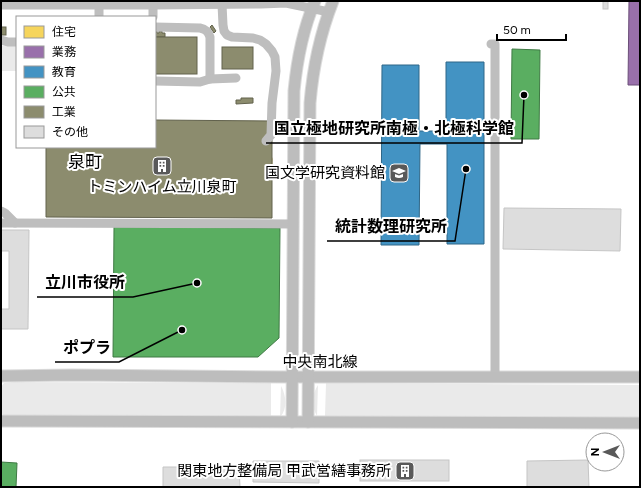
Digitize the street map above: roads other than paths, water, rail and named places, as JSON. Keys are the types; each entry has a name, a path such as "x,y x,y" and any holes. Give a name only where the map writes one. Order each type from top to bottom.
{"main road":[{"path":"308,422 310,103 314,67 319,42 333,1"},
{"path":"292,422 294,91 299,54 314,5"},
{"name":"中央南北線","path":"1,376 640,377"},
{"path":"1,421 640,423"}],"street":[{"path":"1,5 286,3 314,5 328,12"},
{"path":"222,4 223,25 224,31 227,35 232,37 253,38 260,40 266,44 275,57 276,66 272,103 271,135 266,141"},
{"path":"99,5 99,16"},
{"path":"153,5 153,16"},
{"path":"156,27 205,29 210,37 210,80"},
{"path":"1,40 16,42"},
{"path":"491,44 495,44 491,277 495,377"},
{"path":"156,81 200,82 236,78"},
{"path":"1,211 15,223"},
{"path":"1,223 293,224"}],"place":[{"name":"国立極地研究所南極・北極科学館","path":"524,95"},
{"name":"トミンハイム立川泉町","path":"162,166"},
{"name":"統計数理研究所","path":"466,169"},
{"name":"国文学研究資料館","path":"399,173"},
{"name":"立川市役所","path":"197,283"},
{"name":"ポプラ","path":"182,330"},
{"name":"関東地方整備局 甲武営繕事務所","path":"405,471"}],"district":[{"name":"泉町","path":"85,162"}]}
